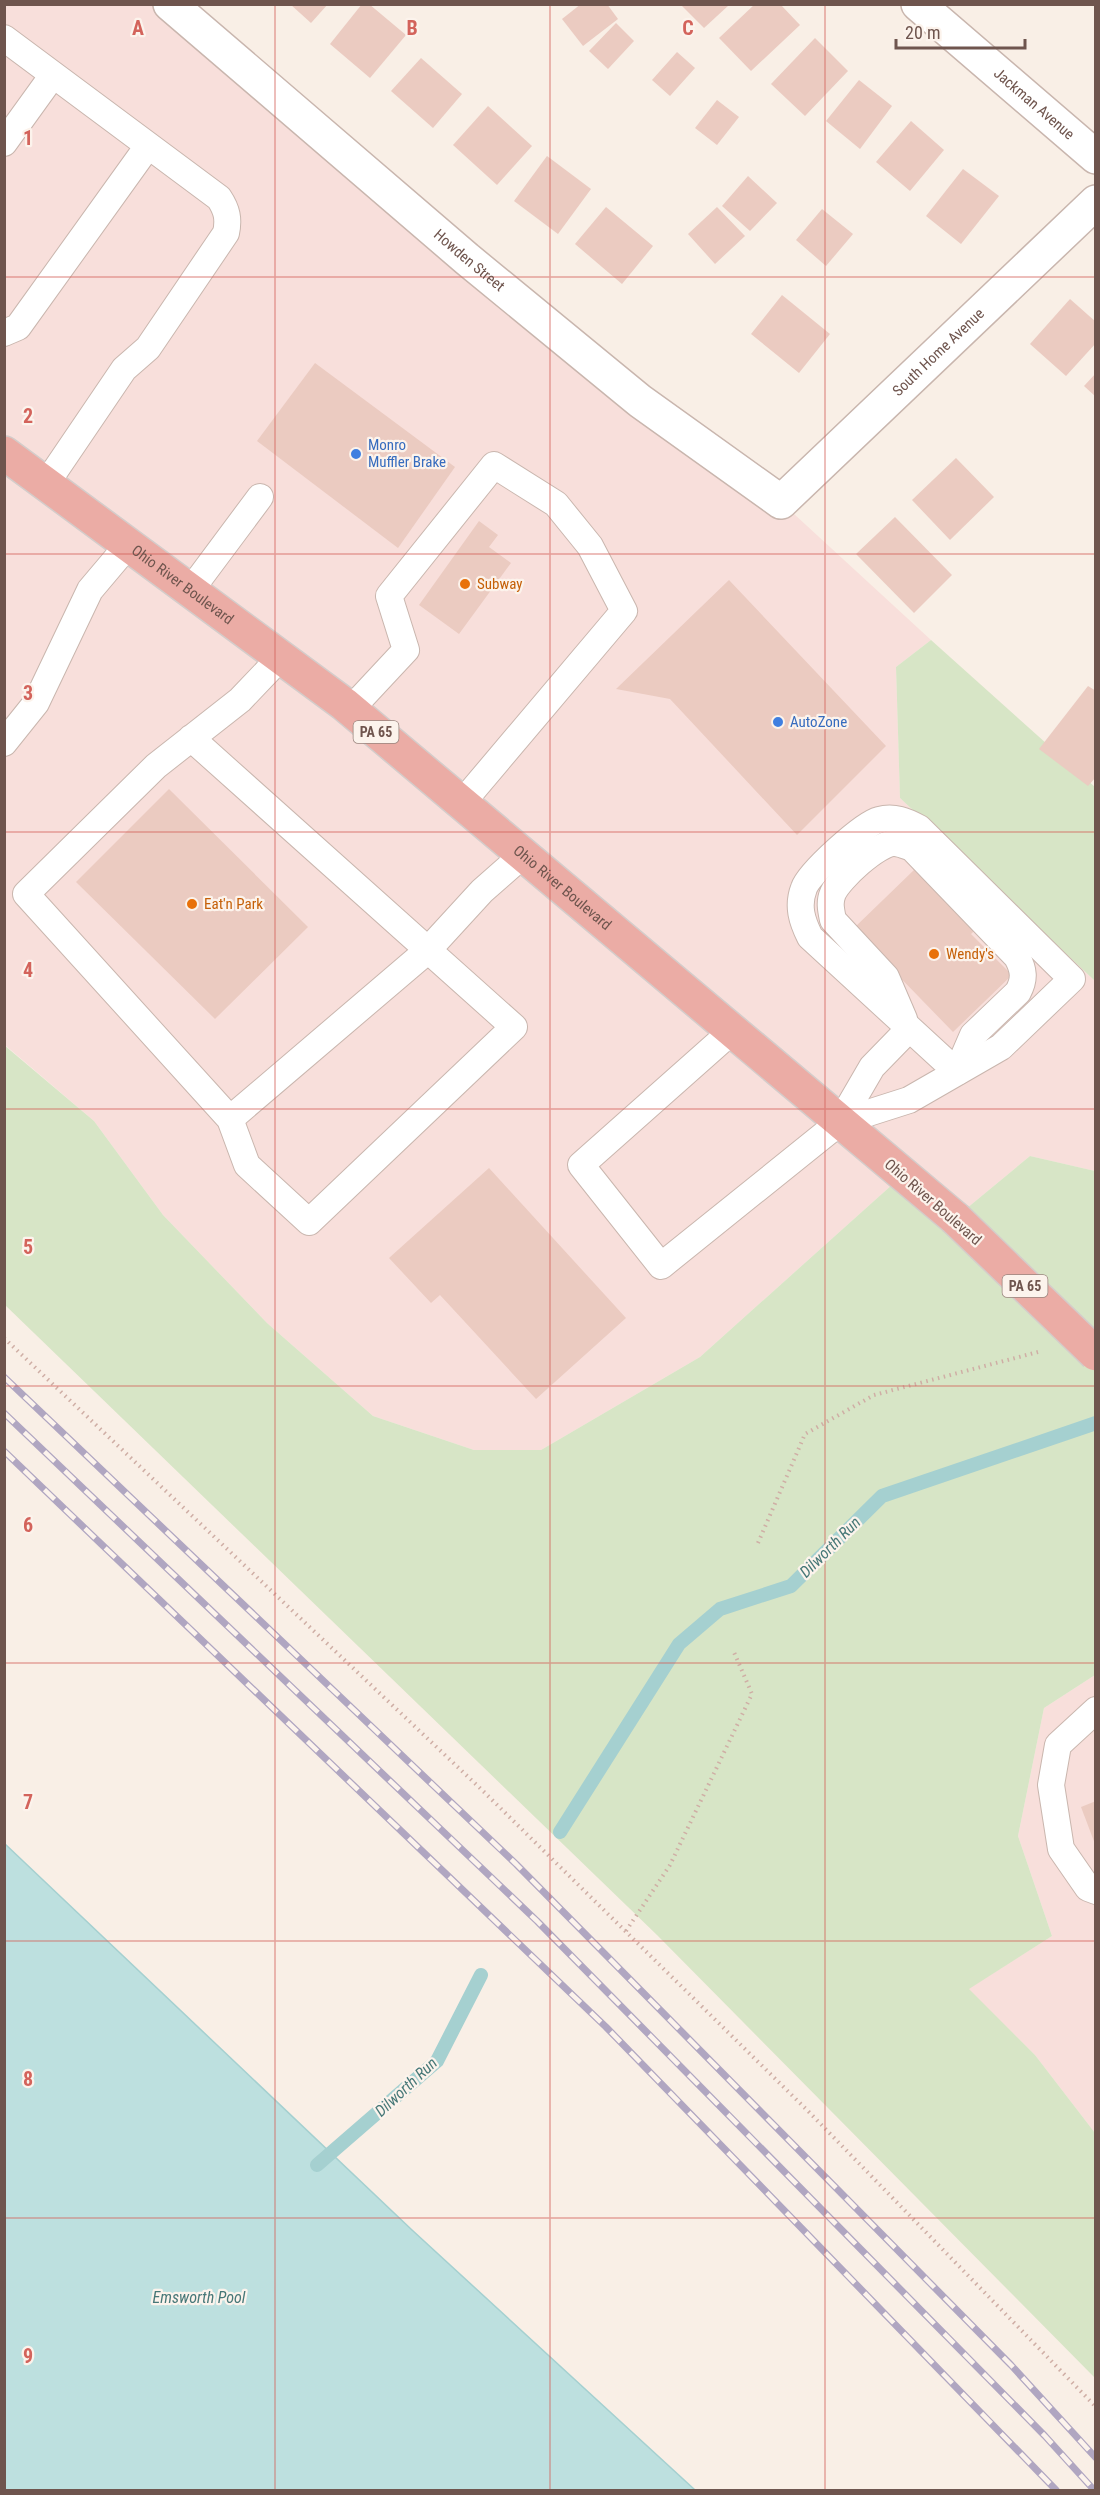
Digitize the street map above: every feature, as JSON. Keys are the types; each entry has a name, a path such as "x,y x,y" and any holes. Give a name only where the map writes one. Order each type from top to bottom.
{"highway":[{"name":"Ohio River Boulevard","path":"4,453 350,710 955,1218 1095,1354"}],"street":[{"name":"Howden Street","path":"170,4 467,259 640,401 781,502"},
{"name":"Jackman Avenue","path":"918,4 1095,158"},
{"name":"South Home Avenue","path":"781,502 1095,202"}],"lane":[{"path":"4,39 219,198 226,208 229,221 226,233 148,348 124,369 46,484"},
{"path":"4,143 53,75"},
{"path":"4,333 18,327 148,146"},
{"path":"350,710 406,650 389,596 494,465 556,504 590,546 624,611 461,804"},
{"path":"190,591 260,497"},
{"path":"4,743 36,704 90,590 128,545"},
{"path":"191,738 514,1027 309,1222 247,1165 230,1119 26,894 156,766 191,738 240,700 280,658"},
{"path":"840,1122 909,1100 1001,1047 1072,980 919,828 906,821 892,818 877,820 865,827 813,873 804,887 800,904 802,922 810,937 957,1072"},
{"path":"909,1029 886,977 833,920 830,909 835,889 875,850 893,843 912,848 1017,957 1023,971 1022,985 1018,992 973,1035 957,1072"},
{"path":"230,1119 427,951 483,891 523,855"},
{"path":"732,1031 581,1165 661,1266 840,1122 872,1067 909,1029"},
{"path":"1095,1710 1058,1745 1051,1785 1061,1849 1088,1888 1095,1891"}],"path":[{"path":"4,1338 483,1790 808,2111 1095,2407"},
{"path":"758,1543 805,1434 874,1395 1040,1351"},
{"path":"626,1931 670,1865 752,1694 733,1650"}],"shaded area":[{"path":"5,5 170,5 781,502 931,640 896,667 900,798 1095,981 1095,1171 1030,1156 955,1218 903,1175 700,1357 541,1450 474,1450 373,1416 267,1323 163,1215 94,1121 5,1045"},
{"path":"1095,1675 1095,2133 1035,2055 968,1989 1052,1936 1018,1836 1044,1708"}],"green space":[{"path":"931,640 1095,787 1095,981 900,798 896,667"},
{"path":"4,1045 94,1121 163,1215 267,1323 373,1416 474,1450 541,1450 700,1357 903,1175 955,1218 1030,1156 1095,1171 1095,1675 1044,1708 1018,1836 1052,1936 969,1989 1035,2055 1095,2133 1095,2378 657,1935 5,1305"}],"water":[{"name":"Emsworth Pool","path":"4,1843 412,2230 695,2490 5,2490"}],"building":[{"path":"290,4 328,4 311,23"},
{"path":"362,4 369,4 406,35 370,78 330,44"},
{"path":"581,4 607,4 618,19 583,46 562,19"},
{"path":"755,4 780,4 800,25 751,71 719,38"},
{"path":"681,5 729,5 704,28"},
{"path":"616,23 634,41 608,69 589,51"},
{"path":"815,38 848,71 805,116 771,84"},
{"path":"677,52 695,68 670,96 652,80"},
{"path":"421,58 462,94 433,128 391,91"},
{"path":"859,80 892,106 860,149 826,121"},
{"path":"717,100 739,117 717,145 695,128"},
{"path":"488,106 532,146 497,185 453,145"},
{"path":"911,121 944,150 910,191 876,162"},
{"path":"547,156 591,189 558,234 514,201"},
{"path":"963,169 999,196 961,244 926,216"},
{"path":"748,176 777,203 750,231 722,206"},
{"path":"606,207 653,246 622,284 575,244"},
{"path":"717,207 745,236 715,264 688,234"},
{"path":"822,209 853,234 826,266 796,240"},
{"path":"782,295 830,334 799,373 751,334"},
{"path":"1070,299 1096,322 1096,343 1066,376 1030,344"},
{"name":"Monro Muffler Brake","path":"315,363 455,467 398,548 257,441"},
{"path":"1096,373 1096,397 1084,386"},
{"path":"956,458 994,497 950,540 912,500"},
{"path":"895,517 952,575 914,613 856,554"},
{"name":"Subway","path":"479,521 498,535 489,547 511,563 459,634 419,605"},
{"name":"AutoZone","path":"729,580 886,746 797,835 670,699 616,689"},
{"path":"1088,686 1096,691 1096,777 1088,786 1039,749"},
{"name":"Eat'n Park","path":"169,789 308,927 215,1019 76,882"},
{"name":"Wendy's","path":"914,870 956,913 961,909 978,927 971,934 1012,975 953,1032 853,929"},
{"path":"489,1168 626,1318 536,1399 440,1295 431,1303 389,1258"},
{"path":"1096,1801 1096,1844 1095,1844 1081,1807"}],"waterway":[{"name":"Dilworth Run","path":"560,1832 679,1644 720,1609 791,1586 882,1496 1096,1423"},
{"name":"Dilworth Run","path":"317,2165 437,2061 481,1975"}],"railway":[{"path":"4,1377 516,1864 1011,2365 1096,2458"},
{"path":"4,1413 537,1921 1045,2436 1094,2490"},
{"path":"4,1451 606,2027 1056,2490"}],"place":[{"name":"Monro Muffler Brake","path":"356,454"},
{"name":"Subway","path":"465,584"},
{"name":"AutoZone","path":"778,722"},
{"name":"Eat'n Park","path":"192,904"},
{"name":"Wendy's","path":"934,954"}]}
